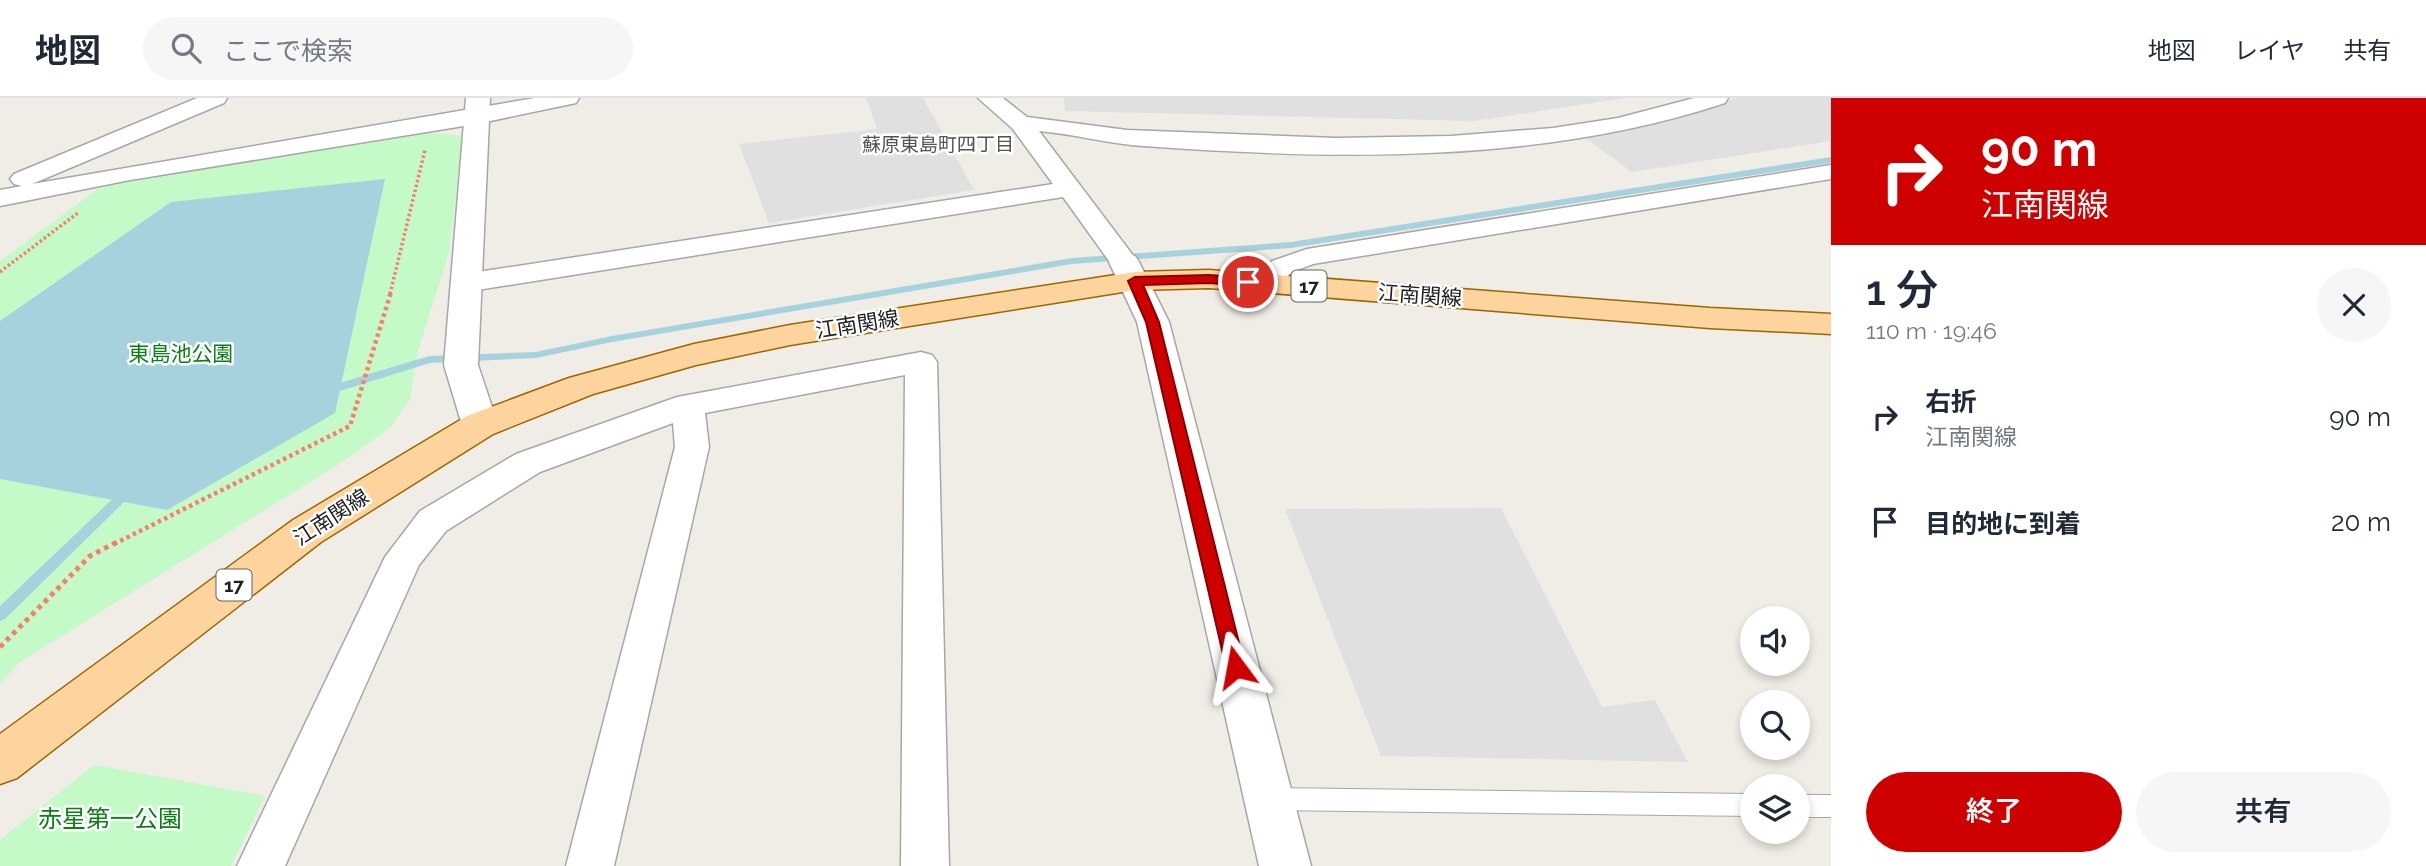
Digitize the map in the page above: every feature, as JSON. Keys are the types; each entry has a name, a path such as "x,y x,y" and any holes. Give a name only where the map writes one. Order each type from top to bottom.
{"main road":[{"name":"江南関線","path":"0,762 307,531 480,425 581,386 694,355 1123,263 1209,279 1826,327"}],"street":[{"path":"0,189 216,98"},
{"path":"0,198 477,108 568,98"},
{"path":"989,98 1021,124 1123,263 1153,322 1284,866"},
{"path":"1021,124 1046,123 1114,137 1238,145 1393,146 1587,133 1670,115 1717,98"},
{"path":"477,108 461,355 480,425"},
{"path":"1267,283 1282,267 1307,257 1831,172"},
{"path":"465,282 1068,189"},
{"path":"261,866 404,556 433,521 527,463 688,405 921,362 925,866"},
{"path":"590,866 692,447 688,405"}],"lane":[{"path":"1267,799 1740,805"},
{"path":"1810,806 1831,806"}],"path":[{"path":"0,647 90,556 350,426 400,262 426,147"},
{"path":"0,272 130,173"}],"green space":[{"name":"東島池公園","path":"431,133 463,136 449,252 418,351 410,399 391,427 339,464 20,662 0,683 0,261 99,188 215,165"},
{"name":"赤星第一公園","path":"94,765 265,796 231,866 0,866 0,840"}],"shaded area":[{"path":"866,98 923,98 974,190 769,223 739,144 877,129"},
{"path":"1064,98 1625,98 1474,121 1065,111"},
{"path":"1737,98 1831,98 1831,141 1632,172 1584,137 1681,116"},
{"path":"1501,508 1602,707 1655,700 1688,762 1381,756 1285,509"}],"water":[{"path":"385,179 335,413 167,510 0,479 0,321 171,202"}],"waterway":[{"path":"327,391 429,360 536,355 612,339 1072,261 1291,245 1831,160"},
{"path":"0,615 128,491"}],"district":[{"name":"蘇原東島町四丁目","path":"938,144"}],"route":[{"path":"1236,667 1153,322 1135,281 1209,279 1248,282"}]}
